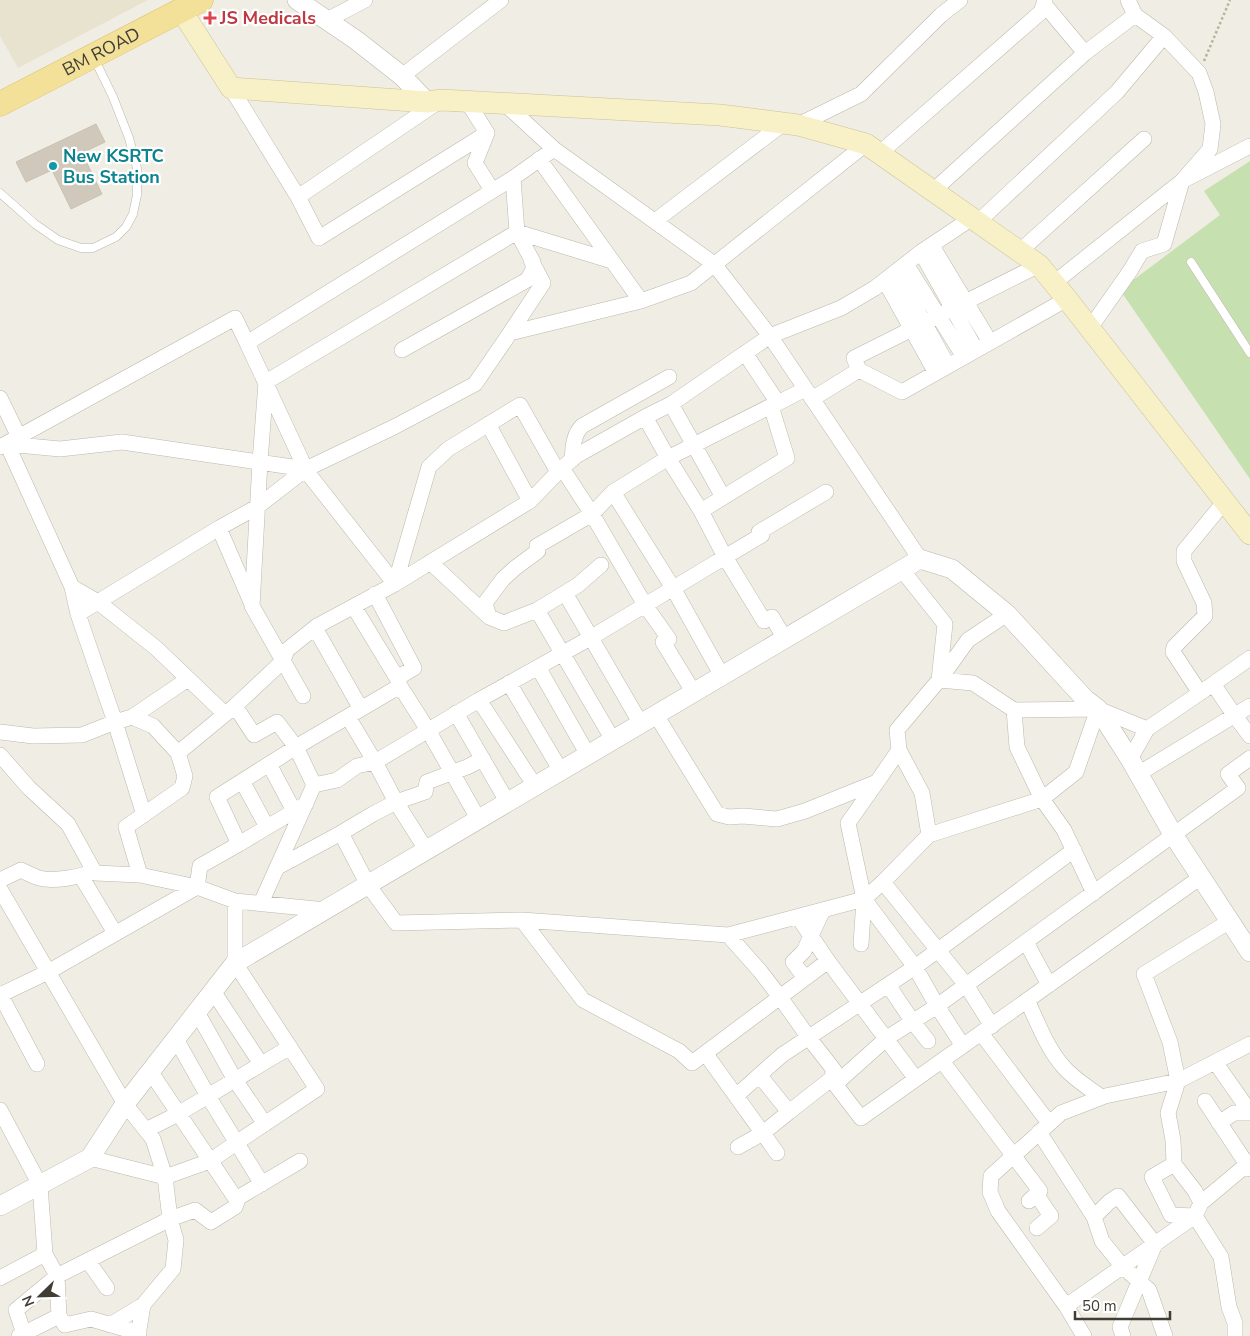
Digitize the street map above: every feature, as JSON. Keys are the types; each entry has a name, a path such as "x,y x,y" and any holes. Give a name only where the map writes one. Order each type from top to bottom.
{"main road":[{"path":"191,5 231,88 434,101 467,101 720,115 791,124 873,148 1039,265 1250,534"},
{"name":"BM ROAD","path":"0,104 191,5"}],"street":[{"path":"297,0 356,40 434,101 298,197"},
{"path":"326,20 365,0"},
{"path":"402,76 501,0"},
{"path":"655,221 791,124 861,94 941,15 960,0"},
{"path":"1039,265 854,358 859,370 902,392 990,342 1060,291 1182,181 1210,149 1213,124 1206,92 1199,74 1164,36 1135,16 1128,0"},
{"path":"1044,2 1086,53"},
{"path":"510,333 641,301 691,283 714,264 873,148 1041,12 1044,2"},
{"path":"933,191 1086,53 1135,16"},
{"path":"178,754 230,710 282,661 286,650 315,628 394,584 530,501 564,467 644,417 671,404 770,336 841,308 875,288 926,249 975,220 1117,92 1164,36"},
{"path":"231,88 298,197 319,238 487,133"},
{"path":"467,101 487,133"},
{"path":"504,103 554,149 714,264 770,336 920,559 952,569 1007,614 1085,699 1098,709 1148,728"},
{"path":"487,133 474,164 492,190"},
{"path":"1019,252 1144,139"},
{"path":"1090,328 1142,251 1164,244 1182,181 1250,146"},
{"path":"247,343 513,178 554,149"},
{"path":"539,159 641,301"},
{"path":"78,614 257,507 306,469 394,427 475,384 543,283 517,232 513,178"},
{"path":"266,382 517,232 612,261"},
{"path":"402,350 527,280 533,270 533,262 517,232"},
{"path":"926,249 966,302 990,342"},
{"path":"926,249 945,312 970,354"},
{"path":"896,272 945,312"},
{"path":"896,272 918,326 942,370"},
{"path":"8,443 235,318 307,472 394,584"},
{"path":"701,510 787,458 775,404 745,353"},
{"path":"489,617 485,604 503,579 538,551 537,546 592,514 613,492 668,458 775,404 808,394 859,370"},
{"path":"564,467 577,430 669,377"},
{"path":"252,606 266,382"},
{"path":"0,398 8,443 72,587 78,614 144,815"},
{"path":"671,404 723,497"},
{"path":"394,584 429,467 448,449 520,405 564,467 645,605 669,640 663,642 694,693"},
{"path":"644,417 701,510 725,557 764,621 772,617 785,639"},
{"path":"488,424 530,501"},
{"path":"8,443 60,449 122,442 306,469"},
{"path":"613,492 673,588 722,676"},
{"path":"261,903 278,867 300,807 314,785 337,780 357,766 375,762 479,700 592,638 762,535 759,532 826,492"},
{"path":"1200,693 1172,650 1204,616 1204,603 1183,556 1184,551 1225,502"},
{"path":"220,528 252,606 303,696"},
{"path":"0,1206 90,1158 125,1104 235,964 920,559"},
{"path":"430,562 489,617 504,623 537,610 578,585 601,565"},
{"path":"902,570 945,624 939,680"},
{"path":"72,587 98,602 156,648 188,679 230,710 254,736 277,722 296,747 314,785"},
{"path":"565,593 592,638 648,720 717,814 729,817 743,816 777,819 805,811 877,782"},
{"path":"239,844 217,797 361,709 399,682 414,668 375,594"},
{"path":"354,606 479,820"},
{"path":"537,610 614,740"},
{"path":"928,835 922,793 899,750 897,730 939,680 968,640 1007,614"},
{"path":"315,628 361,709"},
{"path":"1134,766 1148,728 1250,658"},
{"path":"538,667 588,755"},
{"path":"0,732 33,736 82,735 132,717 188,679"},
{"path":"939,680 973,683 1014,710 1098,709"},
{"path":"509,683 561,771"},
{"path":"1214,684 1250,736"},
{"path":"479,700 535,786"},
{"path":"1134,766 1235,716 1250,706"},
{"path":"1098,709 1134,766 1174,836 1250,952"},
{"path":"341,832 368,885 396,923 522,920 728,935 864,899 928,835 1042,799 1076,772 1098,709"},
{"path":"1014,710 1017,747 1042,799 1064,830 1094,893"},
{"path":"456,714 508,803"},
{"path":"132,717 153,726 178,754 185,776 182,788 126,827 140,875"},
{"path":"348,717 396,802 427,851"},
{"path":"862,944 864,899 848,823 899,750"},
{"path":"0,755 29,788 68,824 87,874 115,933"},
{"path":"831,1079 840,1080 887,1038 937,1006 1238,788 1228,774 1250,758"},
{"path":"278,867 396,802 425,792 427,782 483,759"},
{"path":"269,764 300,807"},
{"path":"242,781 267,827"},
{"path":"197,887 200,866 300,807"},
{"path":"736,1096 782,1055 915,967 1074,850"},
{"path":"0,880 21,870 40,878 58,879 95,873 140,875 197,887 235,901 326,910"},
{"path":"831,1079 861,1118 1201,877"},
{"path":"883,882 966,985 986,1029 1094,1217 1102,1241 1123,1267 1149,1290 1166,1336"},
{"path":"37,1064 0,995 48,972 197,887"},
{"path":"0,889 125,1104 153,1139 165,1177 170,1219 176,1240 173,1269 143,1305 110,1325"},
{"path":"864,899 915,967 963,1046"},
{"path":"90,1158 165,1177 210,1161 317,1089 235,964 235,901"},
{"path":"805,978 793,962 804,951 823,910"},
{"path":"798,917 916,1079"},
{"path":"522,920 583,1000 679,1051 692,1063 828,960"},
{"path":"1230,921 1144,974 1170,1042 1178,1081 1168,1113 1173,1140 1174,1164 1195,1191 1198,1210 1221,1257 1229,1307 1236,1323 1235,1336"},
{"path":"728,935 760,971 808,1038 834,1070 831,1079 763,1133 738,1147"},
{"path":"1026,942 1049,985"},
{"path":"888,985 912,1022 928,1041"},
{"path":"213,991 261,1064"},
{"path":"1027,1000 1060,1063 1066,1070 1101,1097"},
{"path":"197,1012 235,1080 264,1124"},
{"path":"176,1039 208,1096 262,1184"},
{"path":"1084,1336 1066,1306 998,1211 990,1192 991,1176 1061,1113 1101,1097 1178,1081 1250,1044"},
{"path":"146,1130 178,1114 290,1047"},
{"path":"705,1053 778,1153"},
{"path":"942,1061 1040,1191 1033,1198 1051,1216 1037,1228"},
{"path":"1215,1062 1250,1112"},
{"path":"59,1316 22,1335 16,1310 58,1276 170,1219 195,1210 211,1222 235,1207 237,1202 150,1071"},
{"path":"760,1076 789,1112"},
{"path":"1066,1306 1155,1244 1198,1210 1249,1165 1205,1101"},
{"path":"0,1110 40,1185 44,1254 58,1276 59,1316 65,1325 91,1320 138,1334 143,1305"},
{"path":"1219,1123 1234,1113 1250,1112"},
{"path":"236,1199 300,1161"},
{"path":"1174,1164 1152,1177 1171,1215 1198,1210"},
{"path":"1094,1217 1118,1196 1155,1244"},
{"path":"1123,1336 1120,1327 1155,1244"},
{"path":"0,1278 44,1254"},
{"path":"88,1261 107,1288"}],"lane":[{"path":"0,193 50,235 58,240 81,248 93,248 116,236 126,227 137,195 137,168 116,105 93,56"},
{"path":"1191,262 1250,352"}],"path":[{"path":"1199,74 1230,0"}],"shaded area":[{"path":"0,0 148,0 18,68 0,36"}],"green space":[{"path":"1250,161 1250,479 1120,290 1220,215 1204,191"}],"building":[{"name":"New KSRTC Bus Station","path":"96,124 105,142 82,153 102,194 71,209 52,170 26,182 16,162"}],"place":[{"name":"JS Medicals","path":"210,18"},
{"name":"New KSRTC Bus Station","path":"53,166"}]}
